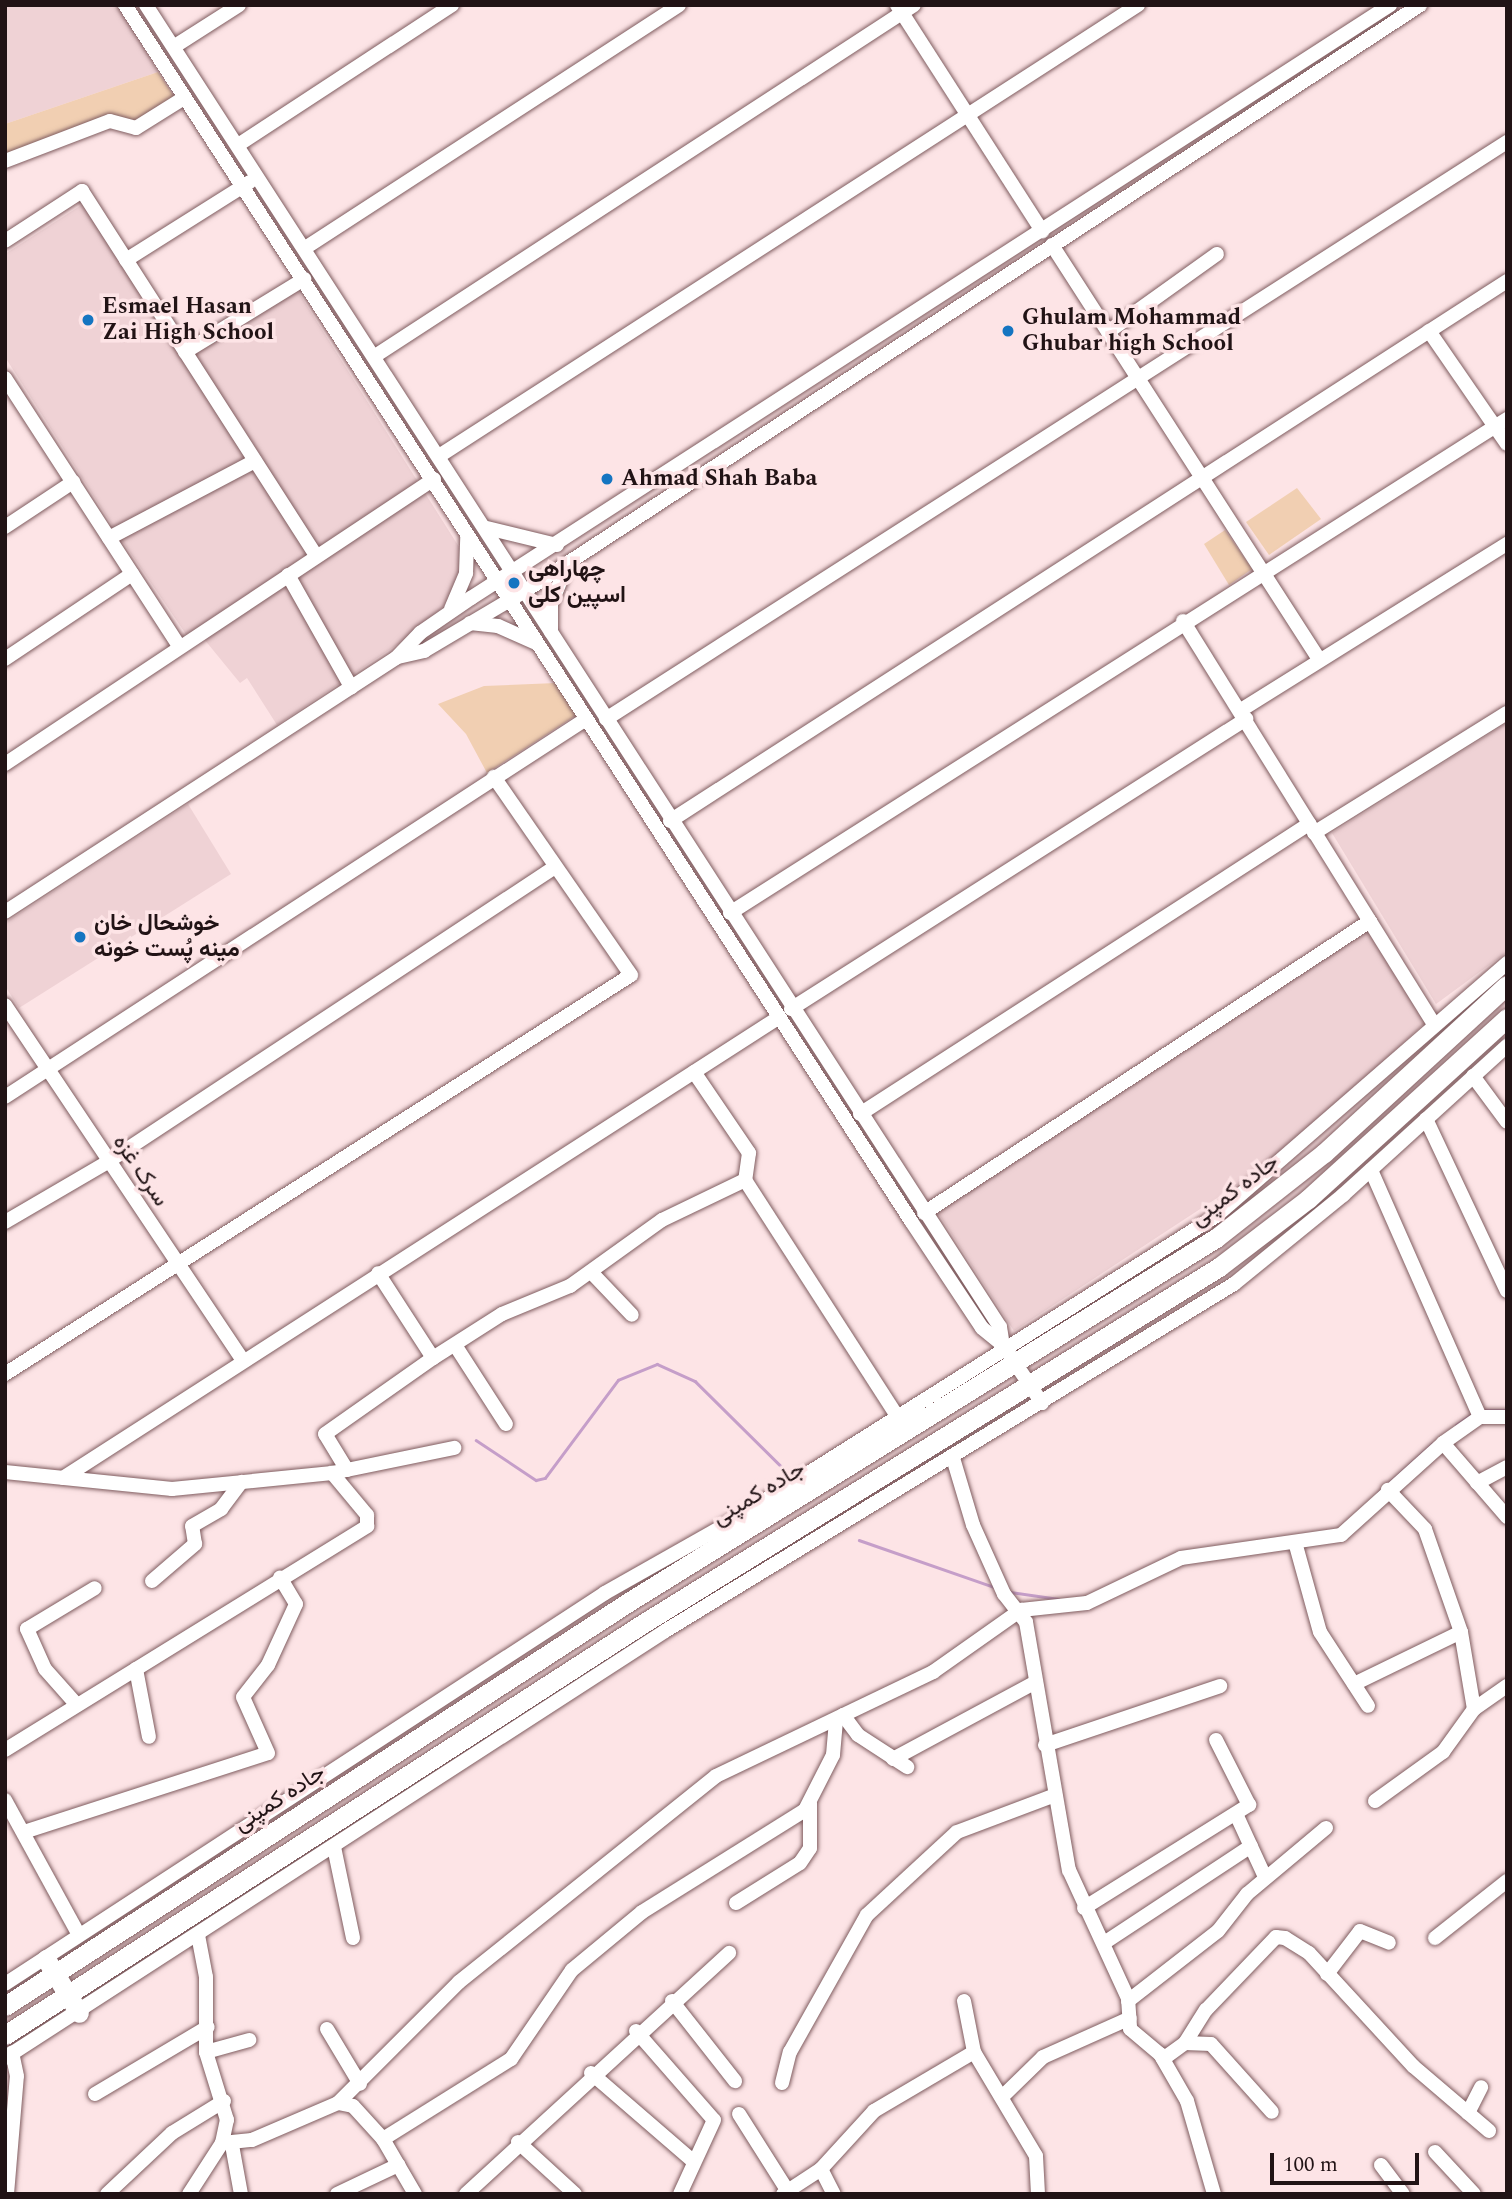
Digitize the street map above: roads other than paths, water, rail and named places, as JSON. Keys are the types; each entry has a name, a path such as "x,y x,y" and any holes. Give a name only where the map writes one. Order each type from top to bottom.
{"highway":[{"name":"جاده کمپنی","path":"5,2006 49,1967 630,1601 1008,1354 1270,1198 1507,985"},
{"path":"5,2035 1275,1227 1507,1018"},
{"path":"49,1967 79,2013"}],"street":[{"path":"125,5 467,530 732,947 784,1014 835,1090 982,1328 1008,1354 1042,1403"},
{"path":"146,5 486,528 746,938 784,1014"},
{"path":"175,46 239,5"},
{"path":"238,145 452,5"},
{"path":"305,247 679,5"},
{"path":"439,456 1138,5"},
{"path":"5,912 397,658 449,612 557,545 1390,5"},
{"path":"397,658 424,651 510,600 969,296 1052,245 1420,5"},
{"path":"375,356 904,8 1042,231"},
{"path":"5,161 110,121 136,128 184,98"},
{"path":"606,719 1139,381 1507,142"},
{"path":"1139,167 1148,181"},
{"path":"127,260 259,177"},
{"path":"5,241 82,191 316,556"},
{"path":"267,224 282,212"},
{"path":"1052,245 1318,660"},
{"path":"1108,332 1217,254"},
{"path":"185,352 304,279"},
{"path":"670,821 1507,281"},
{"path":"961,283 969,296"},
{"path":"1429,331 1501,423 1507,444"},
{"path":"5,378 10,394 73,482 179,646"},
{"path":"730,913 1183,621 1501,423"},
{"path":"109,538 254,461"},
{"path":"5,764 434,479"},
{"path":"5,527 73,482"},
{"path":"486,528 557,545"},
{"path":"449,612 466,573 467,530"},
{"path":"63,1478 784,1014 1243,714 1318,660 1507,544"},
{"path":"551,632 551,604 569,560"},
{"path":"5,659 132,574"},
{"path":"288,575 351,687"},
{"path":"1183,621 1433,1023"},
{"path":"470,623 498,626 540,646"},
{"path":"860,1114 1312,828 1507,713"},
{"path":"5,1097 586,719"},
{"path":"5,1374 631,975 494,777"},
{"path":"5,1222 106,1163 555,867"},
{"path":"924,1213 1370,921"},
{"path":"732,947 746,938"},
{"path":"5,1984 49,1967 79,1935 605,1593 1008,1354 1270,1176 1433,1023 1507,963"},
{"name":"سرک غزه","path":"5,1005 106,1163 243,1360"},
{"path":"7,2194 17,2076 9,2056 665,1631 953,1458 1234,1284 1371,1170 1507,1046"},
{"path":"694,1072 749,1153 745,1180 898,1417"},
{"path":"1473,1076 1507,1122"},
{"path":"835,1090 860,1114 1000,1327 1008,1354"},
{"path":"1426,1119 1507,1291"},
{"path":"1371,1170 1477,1411"},
{"path":"347,1469 325,1434 455,1345 591,1272 662,1220 745,1180"},
{"path":"591,1272 632,1315"},
{"path":"378,1273 433,1359"},
{"path":"455,1345 506,1424"},
{"path":"1477,1411 1507,1417"},
{"path":"189,2194 227,2144 338,2103 360,2084 459,1982 673,1805 716,1776 933,1672 1020,1610 1087,1603 1181,1558 1341,1535 1477,1411"},
{"path":"1443,1443 1507,1517"},
{"path":"5,1472 172,1489 331,1472 454,1448"},
{"path":"953,1458 973,1525 1003,1589 1020,1610 1036,1682 1053,1796 1084,1908 1104,1942 1128,2001 1130,2029 1163,2059 1202,2139 1214,2194"},
{"path":"1476,1483 1507,1467"},
{"path":"5,1750 280,1577 367,1526 367,1515 331,1472"},
{"path":"152,1581 195,1544 192,1526 221,1509 241,1482"},
{"path":"1388,1490 1425,1529 1461,1632 1474,1709"},
{"path":"1295,1542 1321,1632 1368,1706"},
{"path":"24,1832 268,1754 243,1697 268,1664 296,1604 280,1577"},
{"path":"77,1705 45,1669 27,1629 95,1588"},
{"path":"1354,1684 1461,1632"},
{"path":"136,1669 149,1737"},
{"path":"893,1759 1036,1682"},
{"path":"1045,1745 1220,1686"},
{"path":"1375,1801 1443,1752 1474,1709 1507,1686"},
{"path":"839,1718 907,1767"},
{"path":"736,1903 800,1863 810,1848 810,1803 833,1755 839,1718"},
{"path":"1084,1908 1249,1805 1247,1792 1216,1740"},
{"path":"782,2083 790,2052 867,1915 957,1832 1053,1796"},
{"path":"5,1800 79,1935"},
{"path":"383,2139 511,2059 572,1970 642,1912 810,1803"},
{"path":"1236,1814 1265,1877"},
{"path":"1128,2001 1218,1931 1265,1877 1326,1828"},
{"path":"1104,1942 1251,1846"},
{"path":"334,1847 353,1938"},
{"path":"1435,1937 1507,1881"},
{"path":"1327,1974 1360,1931 1389,1943"},
{"path":"198,1935 208,2027 206,2052 224,2101 227,2144 241,2194"},
{"path":"1163,2059 1185,2043 1206,2010 1276,1937 1308,1953 1413,2066 1489,2131"},
{"path":"470,2192 518,2142 636,2031 729,1953"},
{"path":"673,2001 735,2081"},
{"path":"964,2001 974,2052 1036,2156 1038,2194"},
{"path":"1002,2097 1043,2057 1130,2018"},
{"path":"95,2094 208,2027"},
{"path":"327,2029 360,2084"},
{"path":"636,2031 714,2119 680,2194"},
{"path":"206,2052 249,2040"},
{"path":"1185,2043 1211,2043 1272,2112"},
{"path":"739,2114 785,2192 821,2169 874,2111 974,2052"},
{"path":"591,2073 693,2161"},
{"path":"1468,2113 1482,2087"},
{"path":"107,2194 172,2133 224,2101"},
{"path":"338,2103 353,2106 383,2139 415,2194"},
{"path":"518,2142 575,2194"},
{"path":"1435,2152 1474,2194"},
{"path":"337,2194 398,2165"},
{"path":"1381,2165 1403,2194"},
{"path":"821,2169 834,2194"}],"waterway":[{"path":"476,1440 536,1480 545,1478 618,1380 657,1364 695,1381 785,1470"},
{"path":"1484,1410 1507,1410"},
{"path":"1456,1425 1471,1415"},
{"path":"1378,1493 1432,1444"},
{"path":"859,1540 994,1587"},
{"path":"1010,1592 1059,1599"}],"place":[{"name":"Esmael Hasan Zai High School","path":"88,320"},
{"name":"Ghulam Mohammad Ghubar high School","path":"1008,331"},
{"name":"Ahmad Shah Baba","path":"607,479"},
{"name":"چهاراهی اسپین کلی","path":"514,583"},
{"name":"خوشحال خان مینه پُست خونه","path":"80,937"}]}
